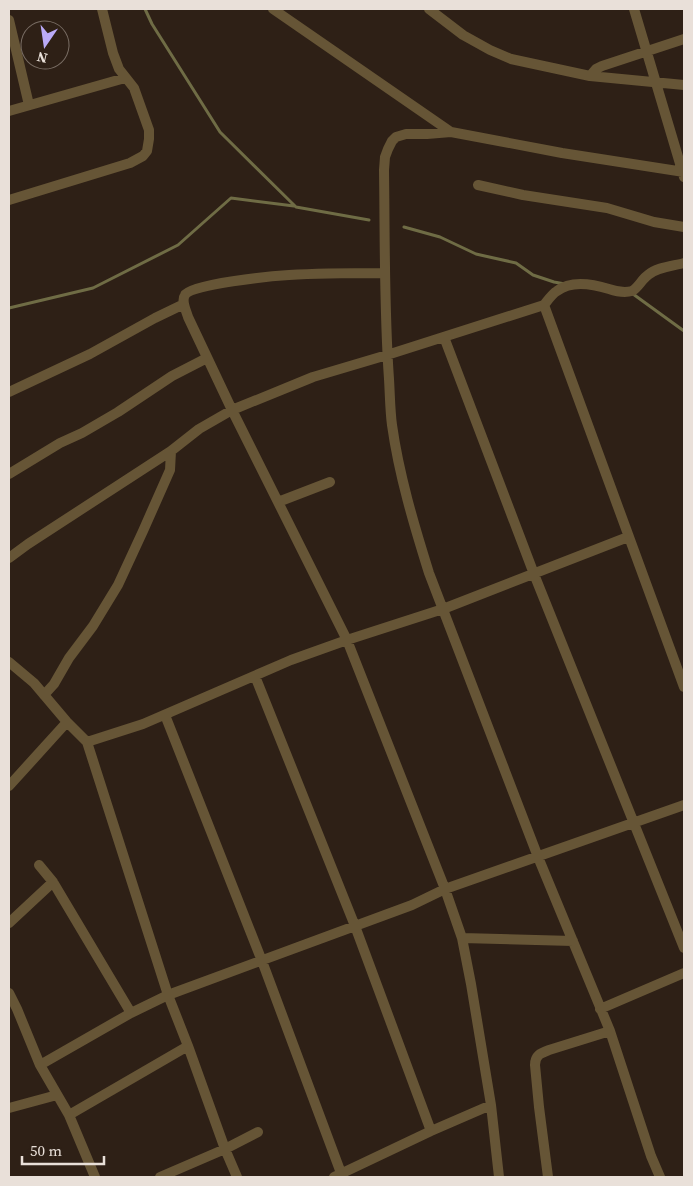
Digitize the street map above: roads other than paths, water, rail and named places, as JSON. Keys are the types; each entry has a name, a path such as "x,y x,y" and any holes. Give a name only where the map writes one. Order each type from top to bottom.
{"street":[{"path":"9,200 130,163 143,156 147,151 150,139 149,130 134,88 119,69 102,9"},
{"path":"273,9 451,132"},
{"path":"429,9 463,35 511,59 590,76 684,85"},
{"path":"634,9 684,173 451,132 406,134 396,137 385,157 384,273 392,424 398,459 414,524 429,573 538,857 610,1031 651,1156 660,1177"},
{"path":"9,20 29,105"},
{"path":"590,76 596,69 602,66 684,39"},
{"path":"9,111 126,78"},
{"path":"478,185 523,195 606,208 654,222 684,227"},
{"path":"9,558 171,451 199,429 232,410 314,377 544,305 556,291 564,286 577,284 601,286 626,292 633,291 655,270 684,263"},
{"path":"384,273 288,275 217,284 188,291 184,295 184,304 232,410 347,640 445,889 462,938 471,984 491,1105 499,1177"},
{"path":"9,392 90,354 154,318 184,304"},
{"path":"544,305 684,687"},
{"path":"444,337 534,574 684,948"},
{"path":"9,474 118,412 172,376 207,358"},
{"path":"44,695 54,684 69,658 93,626 118,584 144,531 170,470 171,451"},
{"path":"278,502 330,482"},
{"path":"87,742 143,724 291,660 443,609 628,537"},
{"path":"9,662 34,684 87,742 168,995 237,1177"},
{"path":"255,676 355,926 431,1131"},
{"path":"165,715 262,961 338,1175 491,1105"},
{"path":"9,786 67,722"},
{"path":"40,1065 130,1013 168,995 412,905 445,889 684,805"},
{"path":"39,865 53,882 130,1013"},
{"path":"9,923 53,882"},
{"path":"462,938 572,941"},
{"path":"600,1009 684,973"},
{"path":"9,993 13,1011 40,1065 69,1115 95,1177"},
{"path":"548,1177 539,1107 536,1058 541,1053 549,1050 610,1031"},
{"path":"69,1115 188,1046"},
{"path":"9,1108 57,1095"},
{"path":"160,1177 225,1149 258,1132"}],"waterway":[{"path":"145,9 152,24 220,132 296,207 369,220"},
{"path":"9,308 93,288 178,245 231,198 294,206"},
{"path":"404,227 440,237 476,254 516,263 533,275 565,284"},
{"path":"633,294 684,331"}]}
